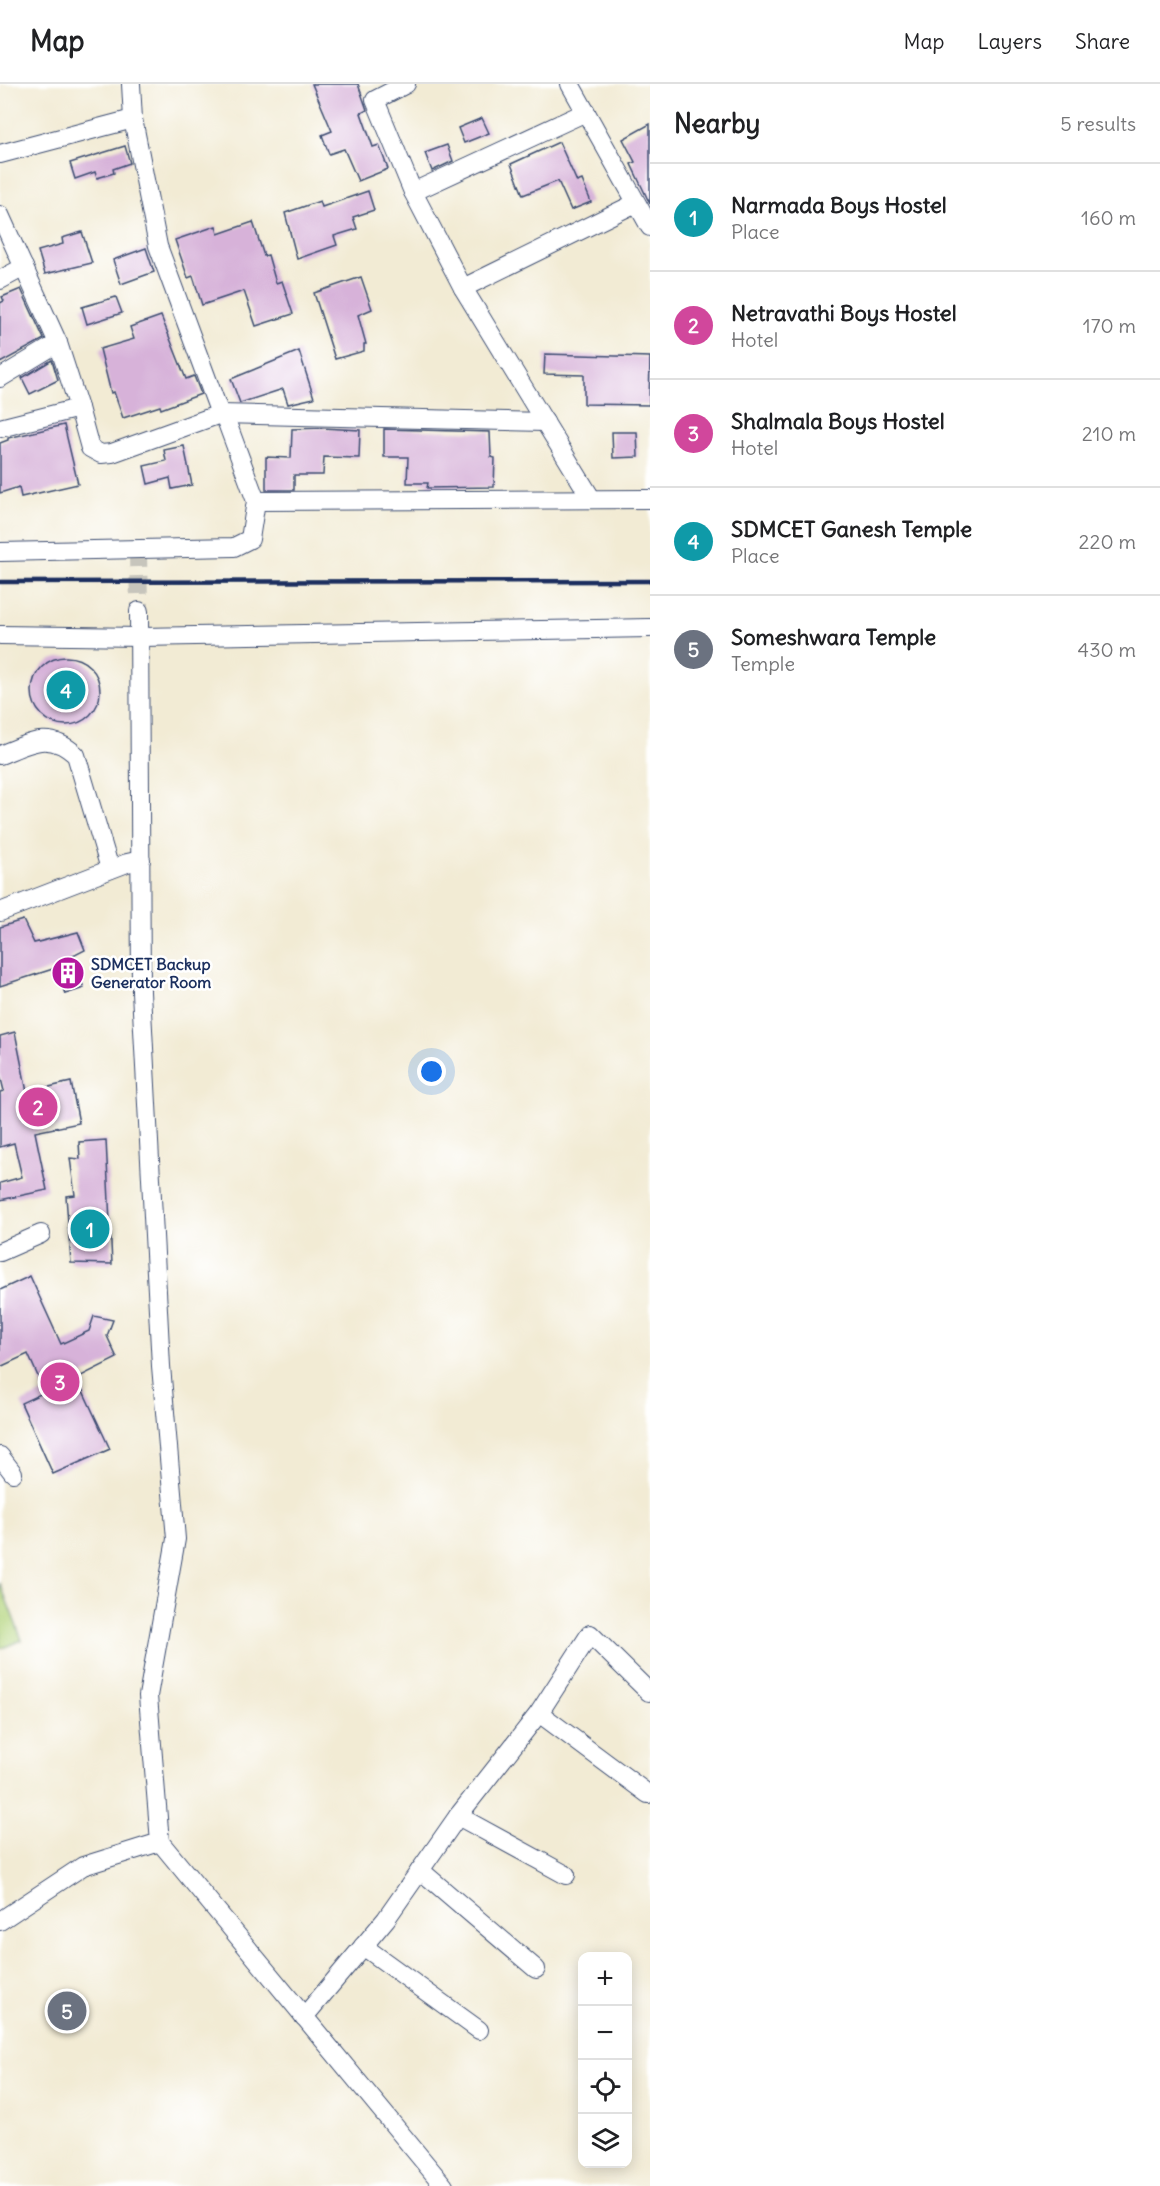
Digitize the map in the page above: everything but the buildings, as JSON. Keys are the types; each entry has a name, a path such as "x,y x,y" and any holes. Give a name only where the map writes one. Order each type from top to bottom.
{"street":[{"path":"0,552 234,547 250,539 256,501 226,420 220,414 158,246 133,119 131,84"},
{"path":"406,84 375,100 413,192 463,288 591,498"},
{"path":"570,84 650,227"},
{"path":"413,192 586,112"},
{"path":"0,153 133,119"},
{"path":"463,288 636,203"},
{"path":"0,215 58,343 90,448 101,454 112,453 220,414 545,422"},
{"path":"0,280 24,267"},
{"path":"0,378 58,343"},
{"path":"0,428 79,408"},
{"path":"256,501 650,499"},
{"path":"140,611 144,1050 161,1366 176,1539 148,1696 160,1842 444,2186"},
{"path":"0,635 141,637 650,628"},
{"path":"0,754 41,739 66,746 76,755 110,869"},
{"path":"0,912 110,869 141,860"},
{"path":"0,1252 41,1234"},
{"path":"0,1456 13,1473"},
{"path":"304,2017 363,1946 458,1816 539,1713 590,1634 649,1692"},
{"path":"539,1713 648,1794"},
{"path":"458,1816 566,1875"},
{"path":"0,1921 83,1866 160,1842"},
{"path":"420,1870 536,1969"},
{"path":"363,1946 479,2030"}],"green space":[{"path":"0,1583 22,1640 0,1649"}],"tunnel":[{"path":"138,549 139,611"}],"railway":[{"path":"0,582 650,581"}],"place":[{"name":"SDMCET Ganesh Temple","path":"66,690"},
{"name":"SDMCET Backup Generator Room","path":"68,973"},
{"name":"Netravathi Boys Hostel","path":"38,1107"},
{"name":"Narmada Boys Hostel","path":"90,1229"},
{"name":"Shalmala Boys Hostel","path":"60,1382"},
{"name":"Someshwara Temple","path":"67,2011"}]}
